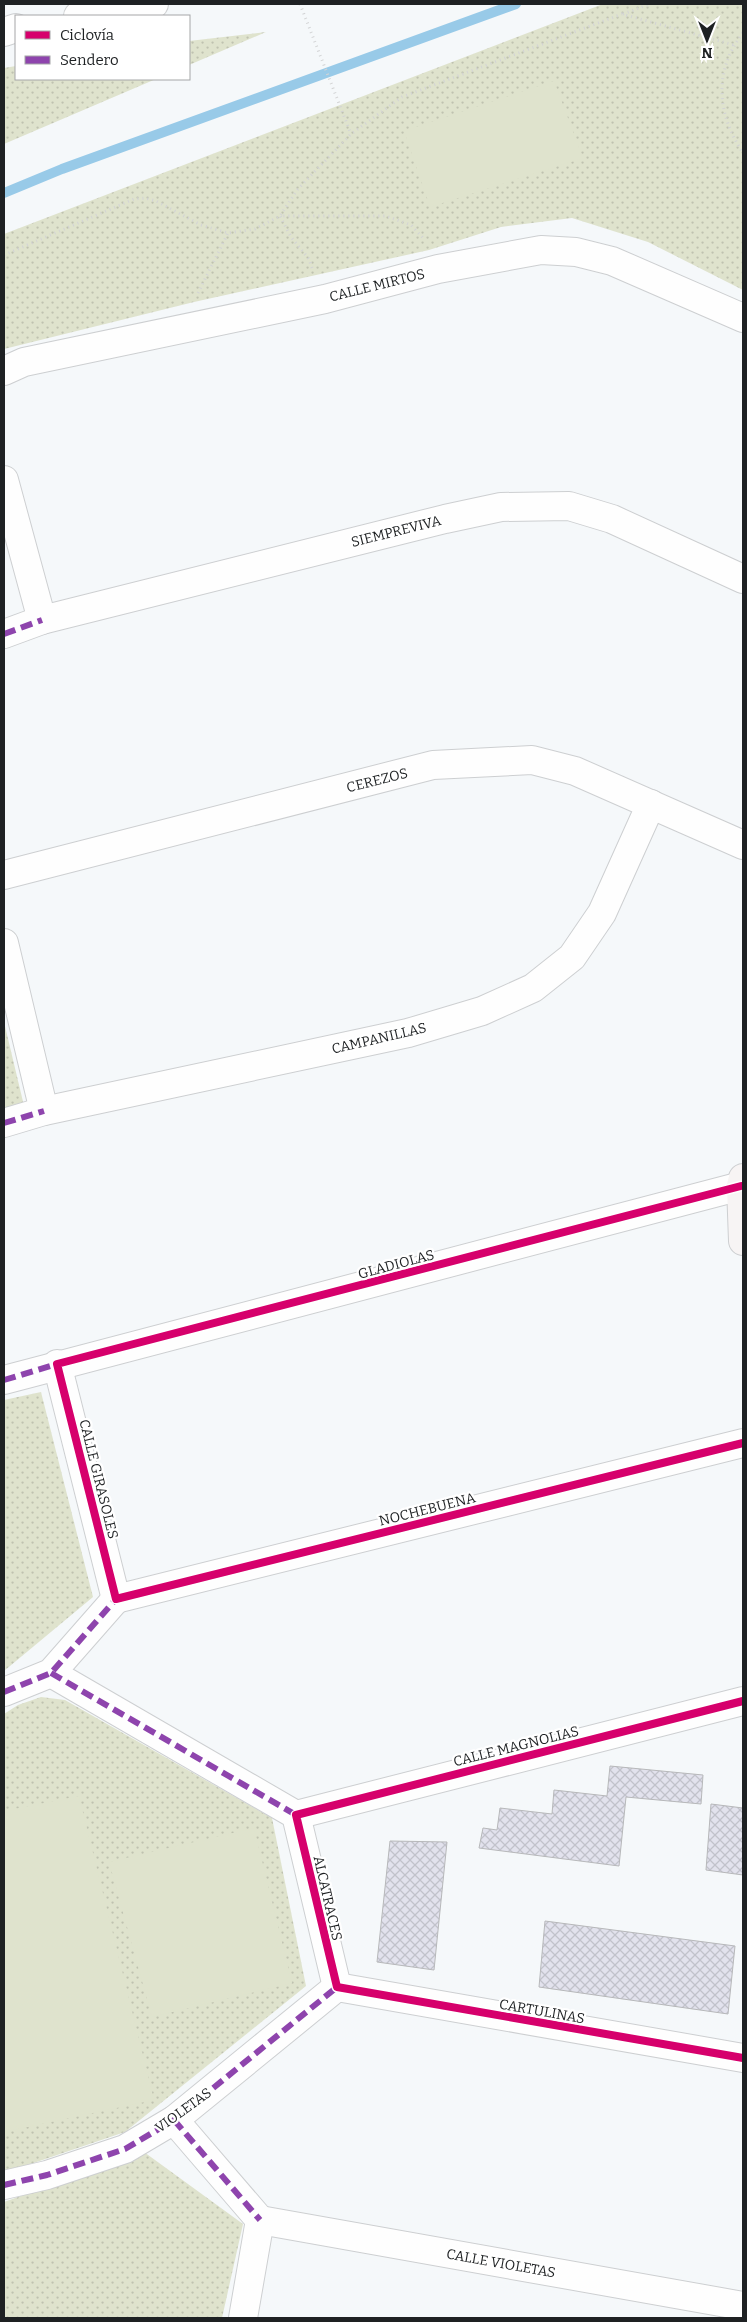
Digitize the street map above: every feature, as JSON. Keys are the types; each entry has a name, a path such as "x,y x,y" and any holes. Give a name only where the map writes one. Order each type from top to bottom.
{"street":[{"path":"84,15 154,4"},
{"name":"CALLE MIRTOS","path":"4,371 24,362 325,299 438,269 541,250 576,252 612,261 743,318"},
{"path":"4,480 42,620"},
{"name":"SIEMPREVIVA","path":"4,634 42,620 445,518 501,507 570,506 612,518 743,579"},
{"name":"CEREZOS","path":"4,875 433,765 532,760 575,771 743,845"},
{"name":"CAMPANILLAS","path":"4,1122 44,1111 408,1032 482,1011 533,988 572,957 602,913 651,804"},
{"path":"4,943 44,1111"},
{"path":"742,1182 743,1241"},
{"name":"GLADIOLAS","path":"4,1380 57,1364 742,1182"},
{"name":"CALLE GIRASOLES","path":"57,1364 116,1599"},
{"name":"NOCHEBUENA","path":"116,1599 743,1443"},
{"path":"4,1692 51,1673 116,1599"},
{"path":"51,1673 296,1815"},
{"name":"CALLE MAGNOLIAS","path":"296,1815 743,1701"},
{"name":"ALCATRACES","path":"296,1815 337,1987"},
{"name":"CARTULINAS","path":"337,1987 743,2058"},
{"name":"VIOLETAS","path":"4,2186 47,2175 125,2149 174,2120 337,1987"},
{"path":"174,2120 260,2220 242,2318"},
{"name":"CALLE VIOLETAS","path":"260,2220 743,2306"}],"path":[{"path":"300,4 351,134"},
{"path":"280,216 297,190 351,134 402,97 650,4"},
{"path":"622,14 734,45"},
{"path":"743,33 734,45 723,74 722,105 730,134 743,153"},
{"path":"4,256 134,199 156,201 201,225 228,233 255,229 280,216 386,216 411,225 424,237 426,243"},
{"path":"280,216 291,237 309,260 315,276"},
{"path":"194,302 228,233"}],"green space":[{"path":"603,4 743,4 743,290 648,242 572,218 501,227 429,250 194,302 4,349 4,234"},
{"path":"266,32 190,65 190,41"},
{"path":"15,66 15,80 154,80 4,144 4,68"},
{"path":"554,81 583,158 430,207 404,131"},
{"path":"4,1022 25,1110 4,1116"},
{"path":"41,1392 93,1597 4,1671 4,1400"},
{"path":"41,1697 65,1700 272,1818 306,1986 125,2132 4,2173 4,1714 18,1705"},
{"path":"79,1796 154,2100 4,2132 4,1811"},
{"path":"254,1828 292,1983 152,2017 109,1862"},
{"path":"144,2152 243,2224 222,2318 4,2318 4,2202"}],"building":[{"path":"610,1766 703,1775 701,1804 626,1797 619,1866 479,1848 483,1828 497,1830 500,1808 552,1814 554,1790 607,1796"},
{"path":"711,1804 743,1808 743,1875 706,1870"},
{"path":"390,1841 447,1842 434,1970 377,1962"},
{"path":"545,1921 735,1946 728,2014 539,1987"}],"waterway":[{"path":"4,193 62,169 516,4"}],"marked path":[{"path":"4,634 42,620"},
{"path":"4,1123 44,1111"},
{"path":"4,1380 57,1364"},
{"path":"4,1692 51,1673 116,1599"},
{"path":"51,1673 296,1815"},
{"path":"4,2185 47,2175 125,2149 174,2120 337,1987"},
{"path":"174,2120 260,2220"}],"cycle path":[{"path":"741,1186 57,1364 116,1599 743,1443"},
{"path":"743,1701 296,1815 337,1987 743,2058"}]}
